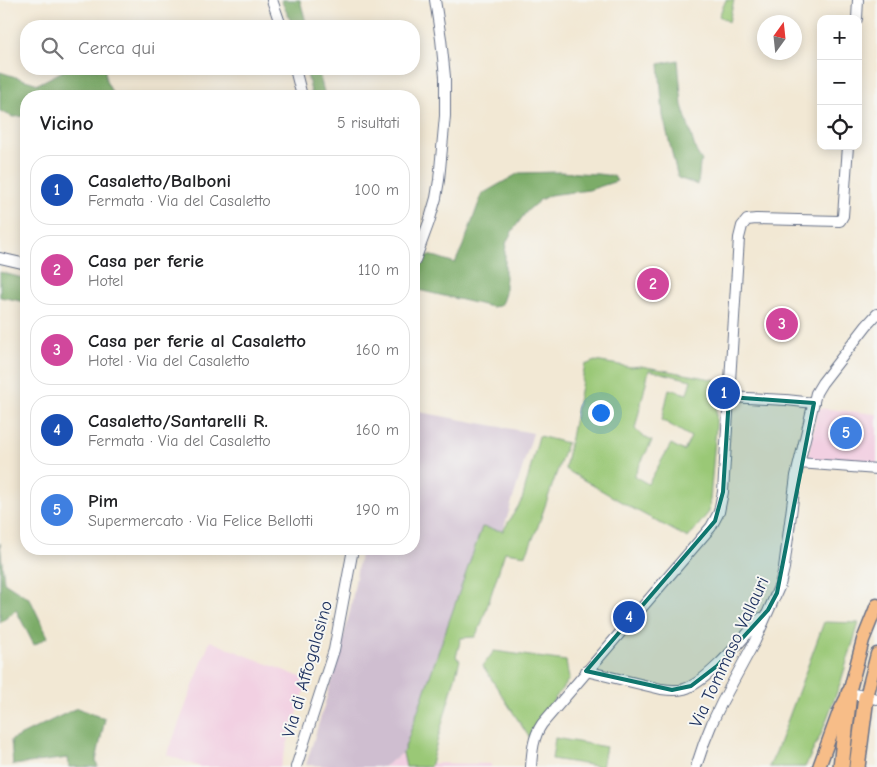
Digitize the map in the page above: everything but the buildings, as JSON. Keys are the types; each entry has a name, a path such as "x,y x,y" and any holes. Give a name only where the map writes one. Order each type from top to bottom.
{"highway":[{"path":"840,767 849,693"},
{"path":"857,767 872,698"}],"main road":[{"path":"819,767 839,712 849,693 863,640 877,605"},
{"path":"872,698 870,680 877,654"}],"street":[{"path":"272,0 279,20"},
{"path":"420,237 429,222 438,189 445,116 445,77 435,0"},
{"path":"857,15 858,0"},
{"path":"297,75 300,90"},
{"path":"531,767 534,741 538,730 711,527 722,504 738,246 743,222 756,219 840,221 843,216 848,150"},
{"path":"0,258 20,263"},
{"name":"Via Tommaso Vallauri","path":"696,767 712,723 777,593 784,568 792,499 799,463 816,393 877,314"},
{"path":"729,397 814,403"},
{"path":"799,463 877,469"},
{"name":"Via di Affogalasino","path":"296,767 334,650 352,555"},
{"path":"586,672 660,689 682,690 691,686 717,666 768,610"},
{"path":"853,676 870,680"},
{"path":"849,693 872,698"},
{"path":"815,767 826,750"}],"highlighted area":[{"path":"729,397 814,403 777,593 768,610 717,666 691,686 672,690 586,671 715,521 723,492"}],"shaded area":[{"path":"818,408 877,414 877,465 807,461"},
{"path":"420,412 533,433 503,531 482,527 403,753 383,767 306,765 335,670 350,611 360,555 420,555"},
{"path":"210,641 308,680 280,767 200,767 167,755"},
{"path":"403,753 416,763 491,764 491,767 383,767"}],"green space":[{"path":"281,0 300,0 305,20 290,20"},
{"path":"726,0 734,0 729,22 719,16"},
{"path":"678,60 682,105 696,151 702,161 698,185 678,178 663,116 659,64"},
{"path":"0,72 38,84 55,75 106,75 106,81 111,90 20,90 20,116 13,117 0,111"},
{"path":"307,75 320,75 323,90 311,90"},
{"path":"559,172 598,174 614,176 617,181 589,190 550,195 540,200 527,211 507,241 505,251 505,293 499,306 492,307 420,290 420,264 426,255 455,263 482,194 519,173"},
{"path":"0,272 20,277 20,301 0,297"},
{"path":"595,361 631,367 641,366 717,380 716,427 709,512 688,538 565,469 585,365","holes":["649,370 691,380 687,394 669,389 662,420 691,437 684,451 671,444 648,484 634,476 652,441 642,436 635,429"]},
{"path":"539,436 567,443 537,529 526,555 505,552 481,625 475,637 461,638 456,657 460,660 430,767 406,767 403,753 482,527 503,531 522,500"},
{"path":"0,543 4,582 30,599 48,637 34,645 16,610 0,623"},
{"path":"824,622 859,623 841,681 822,732 805,767 769,767 776,752"},
{"path":"494,651 566,661 569,679 529,737 483,666"},
{"path":"77,708 105,719 96,761 98,767 69,767 68,758 13,765 11,740"},
{"path":"555,738 606,747 602,767 552,759"}],"place":[{"name":"Casa per ferie","path":"653,284"},
{"name":"Casa per ferie al Casaletto","path":"782,324"},
{"name":"Casaletto/Balboni","path":"724,393"},
{"name":"Pim","path":"846,433"},
{"name":"Casaletto/Santarelli R.","path":"629,617"}]}
